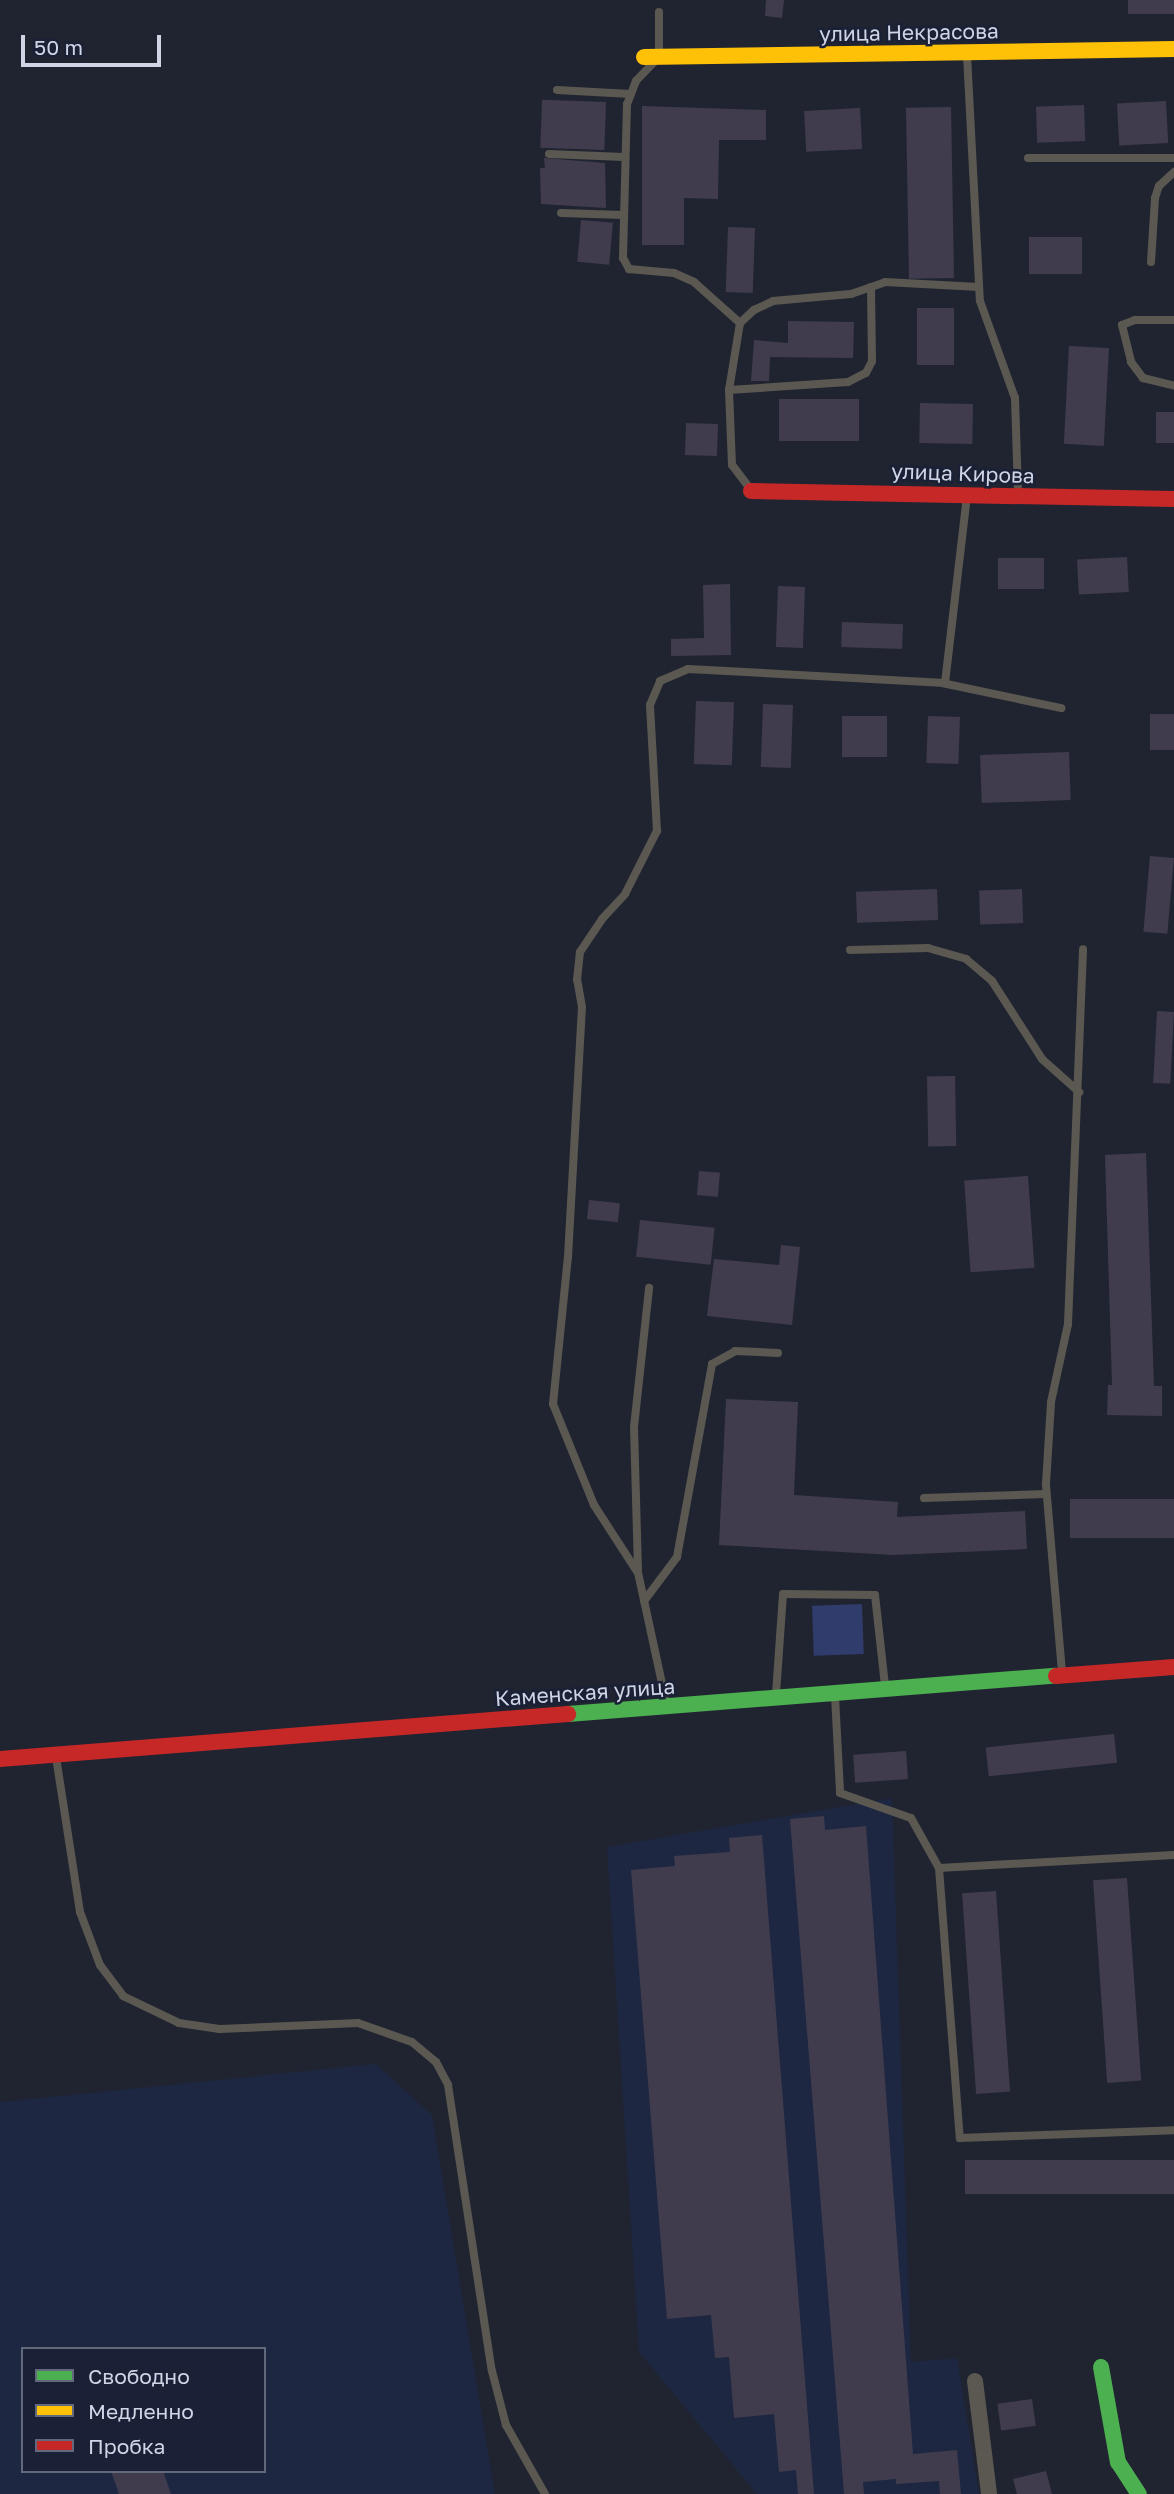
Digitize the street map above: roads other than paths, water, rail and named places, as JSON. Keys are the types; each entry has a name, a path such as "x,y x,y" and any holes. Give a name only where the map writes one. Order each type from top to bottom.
{"main road":[{"name":"улица Некрасова","path":"651,57 1174,49"},
{"name":"улица Кирова","path":"751,491 968,493 1174,499"},
{"name":"Каменская улица","path":"0,1759 1174,1667"},
{"path":"1101,2367 1118,2462 1139,2494"}],"street":[{"path":"975,2381 989,2494"}],"lane":[{"path":"659,12 651,57 631,94 624,157 624,258 629,269 674,273 694,282 740,323"},
{"path":"967,52 979,287 1015,398 1018,496"},
{"path":"557,90 631,94"},
{"path":"549,154 624,157"},
{"path":"1028,158 1174,158"},
{"path":"1151,262 1155,198 1159,186 1174,172"},
{"path":"561,213 624,215"},
{"path":"751,491 732,465 729,390 740,323 772,301 851,295 885,282 979,287"},
{"path":"729,390 848,382 866,373 872,361 871,287"},
{"path":"1174,320 1135,320 1122,325 1131,362 1143,378 1174,386"},
{"path":"638,1573 594,1504 553,1404 568,1257 582,1007 577,980 580,952 602,919 625,894 657,831 650,705 660,681 688,669 945,683 968,493"},
{"path":"939,682 1061,708"},
{"path":"850,950 928,948 966,959 992,981 1042,1059 1079,1092"},
{"path":"1062,1675 1046,1494 1051,1402 1068,1324 1083,949"},
{"path":"649,1287 634,1427 638,1573 667,1706"},
{"path":"644,1601 677,1557 712,1364 735,1351 778,1353"},
{"path":"924,1498 1046,1494"},
{"path":"775,1699 783,1594 875,1595 885,1689"},
{"path":"835,1693 840,1793 911,1818 939,1868 960,2138 1174,2130"},
{"path":"56,1754 80,1912 100,1965 123,1996 179,2023 220,2029 358,2023 412,2042 436,2062 448,2085 495,2385 506,2425 524,2465 545,2494"},
{"path":"939,1868 1174,1855"}]}
